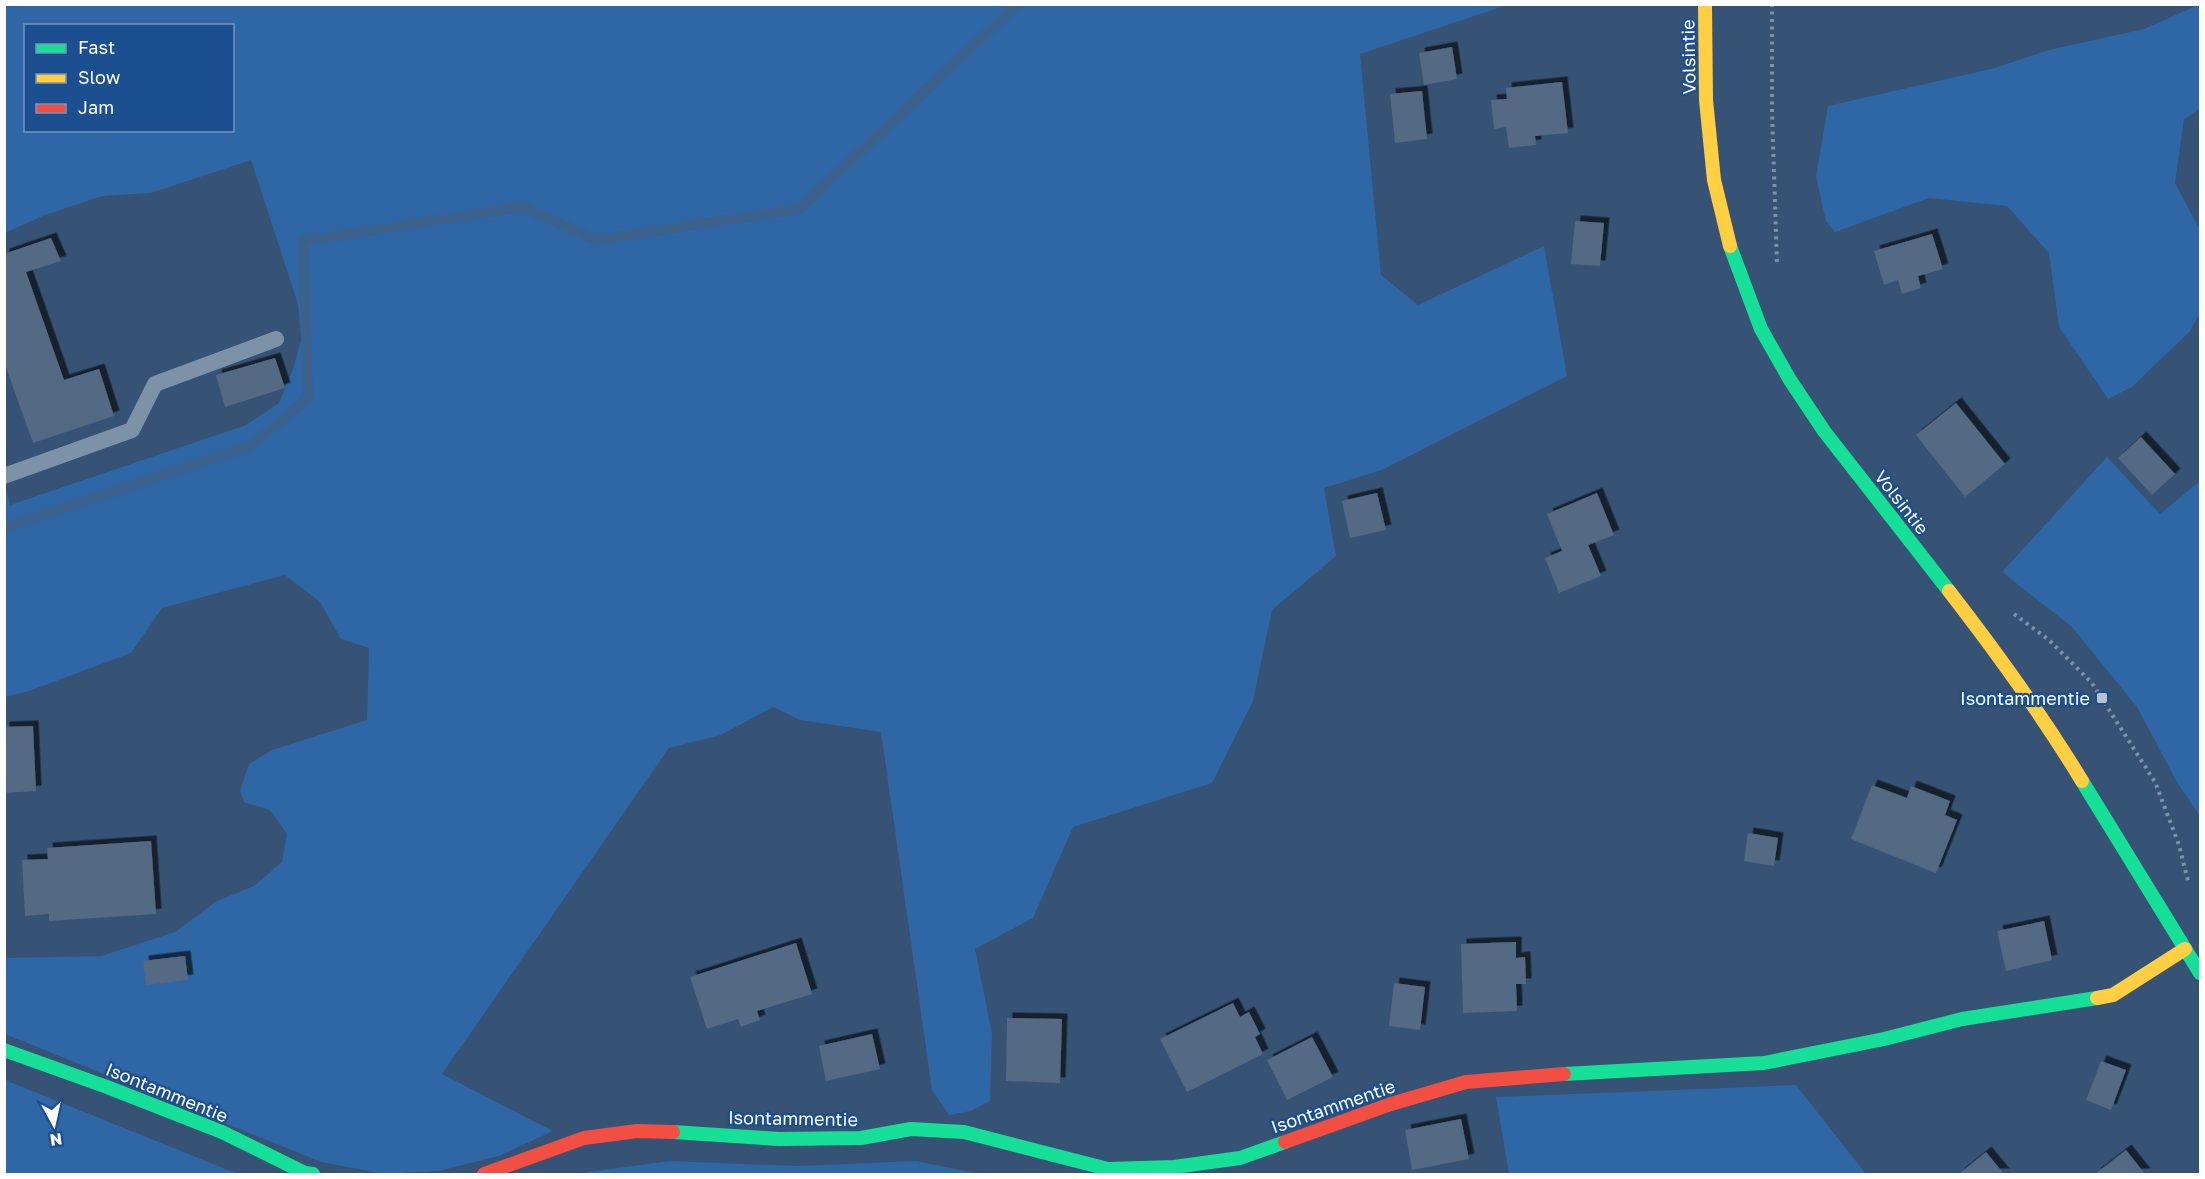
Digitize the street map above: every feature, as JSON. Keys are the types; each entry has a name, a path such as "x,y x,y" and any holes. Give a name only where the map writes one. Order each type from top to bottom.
{"street":[{"name":"Volsintie","path":"1705,4 1706,100 1714,180 1732,254 1761,328 1790,380 1824,431 2014,676 2065,753 2200,973"},
{"name":"Isontammentie","path":"484,1174 584,1138 637,1131 689,1132 779,1139 861,1138 911,1129 964,1132 1108,1169 1174,1167 1240,1158 1391,1104 1466,1082 1617,1070 1764,1064 1884,1039 1962,1019 2113,995 2185,949"},
{"name":"Isontammentie","path":"4,1050 222,1132 305,1173 313,1174"}],"lane":[{"path":"4,476 132,430 155,384 276,339"}],"path":[{"path":"1772,4 1772,112 1777,267"},
{"path":"2009,610 2049,640 2092,683 2155,782 2179,845 2189,885"}],"shaded area":[{"path":"4,5 1507,5 1360,54 1381,275 1418,305 1544,246 1567,376 1382,470 1324,488 1336,556 1272,610 1253,701 1212,783 1073,827 1033,918 975,949 992,1034 990,1101 971,1111 949,1115 932,1090 881,732 800,720 773,707 721,735 669,748 442,1074 553,1131 499,1156 439,1171 384,1174 321,1162 5,1034 5,958 101,956 175,932 217,901 254,886 282,862 287,834 270,810 244,802 240,791 249,764 272,750 367,720 369,648 341,639 320,602 285,575 162,608 131,653 29,691 5,697 5,484 10,505 246,425 279,403 293,369 301,340 298,304 251,160 151,193 102,196 45,215 5,233"},
{"path":"2200,5 2200,109 2184,119 2175,183 2200,230 2200,313 2190,331 2132,387 2108,399 2059,327 2049,253 2007,206 1929,198 1835,232 1826,221 1816,177 1828,106 1995,68 2049,50 2144,29"},
{"path":"2107,457 2160,514 2200,481 2200,816 2178,784 2137,707 2072,627 2002,572"},
{"path":"5,1080 238,1174 5,1174"},
{"path":"1796,1085 1866,1174 1509,1174 1496,1097"},
{"path":"670,1161 799,1166 916,1161 980,1174 573,1174"}],"building":[{"path":"1452,47 1457,79 1424,85 1419,53"},
{"path":"1562,82 1568,133 1535,136 1536,145 1509,148 1506,127 1494,129 1491,100 1507,99 1506,88"},
{"path":"1422,91 1427,139 1395,143 1390,94"},
{"path":"1575,221 1604,223 1600,266 1571,264"},
{"path":"1932,234 1943,269 1918,276 1921,288 1902,294 1898,280 1884,285 1874,251"},
{"path":"51,238 61,261 26,272 64,380 99,369 114,416 33,443 4,362 4,254"},
{"path":"275,358 285,388 225,407 216,375"},
{"path":"1956,403 2005,464 1965,497 1916,435"},
{"path":"2141,437 2175,474 2152,495 2118,458"},
{"path":"1377,493 1386,530 1350,538 1342,501"},
{"path":"1597,493 1614,535 1588,545 1601,576 1559,593 1545,558 1562,551 1547,514"},
{"path":"33,726 36,791 4,793 4,727"},
{"path":"1872,785 1907,798 1911,786 1950,801 1945,815 1957,820 1936,873 1851,839"},
{"path":"1748,833 1778,838 1774,866 1744,861"},
{"path":"151,841 156,914 49,921 49,914 25,916 22,860 48,859 47,848"},
{"path":"2044,921 2052,960 2006,971 1997,931"},
{"path":"1516,942 1516,958 1525,957 1526,984 1516,984 1517,1011 1463,1013 1461,944"},
{"path":"796,943 812,994 757,1011 760,1020 741,1027 738,1019 707,1029 690,977"},
{"path":"185,956 188,980 146,985 143,961"},
{"path":"1394,983 1425,987 1420,1030 1389,1026"},
{"path":"1233,1003 1240,1017 1249,1012 1260,1034 1255,1037 1263,1054 1187,1092 1160,1039"},
{"path":"1007,1018 1062,1019 1060,1083 1006,1081"},
{"path":"872,1034 880,1069 826,1081 819,1046"},
{"path":"1312,1037 1333,1077 1287,1100 1267,1060"},
{"path":"2101,1061 2126,1070 2111,1110 2086,1100"},
{"path":"1461,1119 1469,1159 1412,1170 1405,1130"},
{"path":"2126,1150 2145,1174 2095,1174"},
{"path":"1986,1152 2004,1174 1959,1174"}],"waterway":[{"path":"4,528 251,446 308,398 303,241 523,207 596,240 799,209 1018,4"}],"traffic: fast":[{"path":"1730,246 1761,329 1790,380 1824,431 1949,591"},
{"path":"2082,781 2200,973"},
{"path":"1564,1074 1764,1063 1884,1039 1962,1019 2097,998"},
{"path":"4,1050 222,1132 305,1173 313,1174"},
{"path":"673,1132 779,1139 861,1138 911,1129 964,1132 1108,1169 1174,1167 1240,1158 1285,1142"}],"traffic: slow":[{"path":"1705,4 1706,100 1714,180 1730,246"},
{"path":"1949,591 2018,684 2082,781"},
{"path":"2097,998 2113,995 2185,949"}],"traffic: jam":[{"path":"1285,1142 1391,1104 1466,1082 1564,1074"},
{"path":"484,1174 584,1138 637,1131 673,1132"}],"place":[{"name":"Isontammentie","path":"2102,698"}]}
